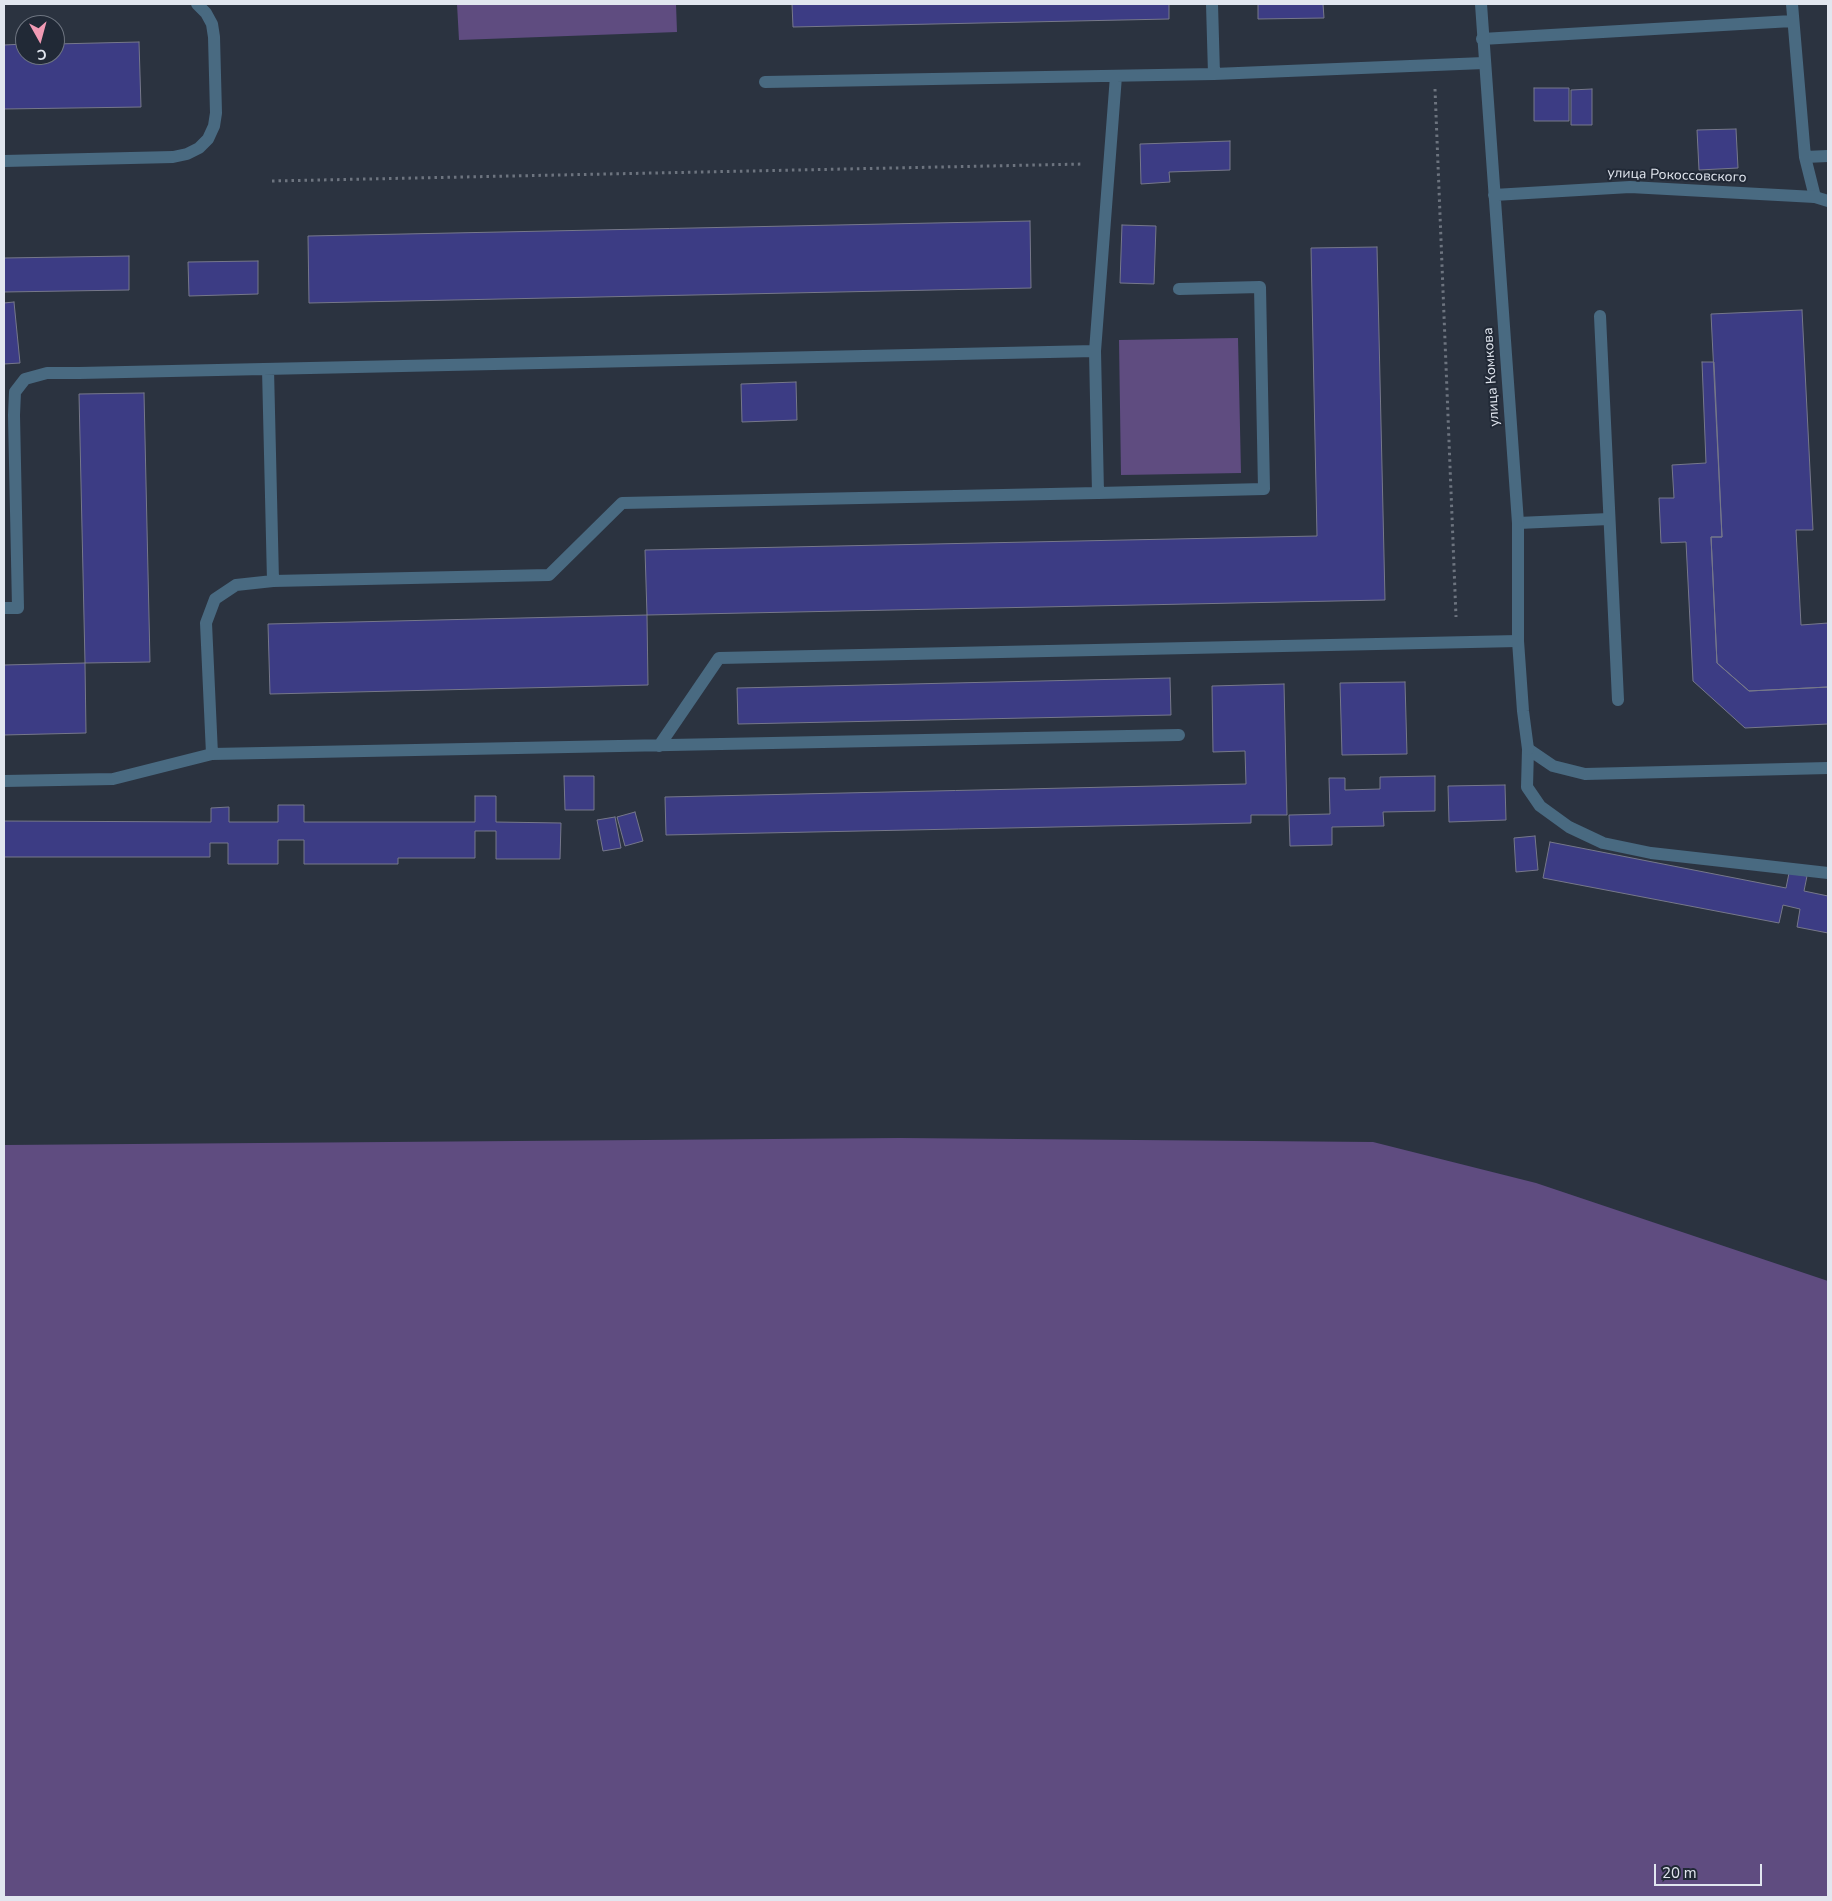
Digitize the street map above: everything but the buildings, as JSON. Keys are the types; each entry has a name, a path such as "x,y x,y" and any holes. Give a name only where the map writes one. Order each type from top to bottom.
{"street":[{"path":"4,161 174,157 187,154 199,148 208,138 214,126 216,103 212,24 206,12 197,4"},
{"path":"1212,4 1214,74"},
{"name":"улица Комкова","path":"1481,4 1518,523 1518,641 1528,749 1527,787 1540,806 1570,827 1603,843 1651,853 1828,873"},
{"path":"1792,4 1805,157 1815,198"},
{"path":"1482,39 1792,21"},
{"path":"765,82 1214,74 1484,64"},
{"path":"1098,493 1095,351 1116,76"},
{"path":"1805,157 1828,156"},
{"name":"улица Рокоссовского","path":"1494,195 1630,187 1815,198 1828,201"},
{"path":"212,754 206,623 215,599 236,585 273,581 549,575 622,503 1264,489 1260,287 1179,290"},
{"path":"1600,316 1618,700"},
{"path":"4,608 18,608 9,415 15,392 25,379 47,374 1095,351"},
{"path":"268,369 273,581"},
{"path":"1518,523 1609,519"},
{"path":"659,746 720,658 1518,641"},
{"path":"4,781 113,779 212,754 1180,735"},
{"path":"1528,749 1553,766 1585,774 1828,768"}],"path":[{"path":"1434,65 1457,643"},
{"path":"272,181 1109,163"}],"shaded area":[{"path":"457,4 676,4 677,32 459,40"},
{"path":"1238,338 1241,473 1121,475 1119,340"},
{"path":"900,1138 1373,1142 1536,1183 1828,1281 1828,1897 4,1897 4,1145"}]}
